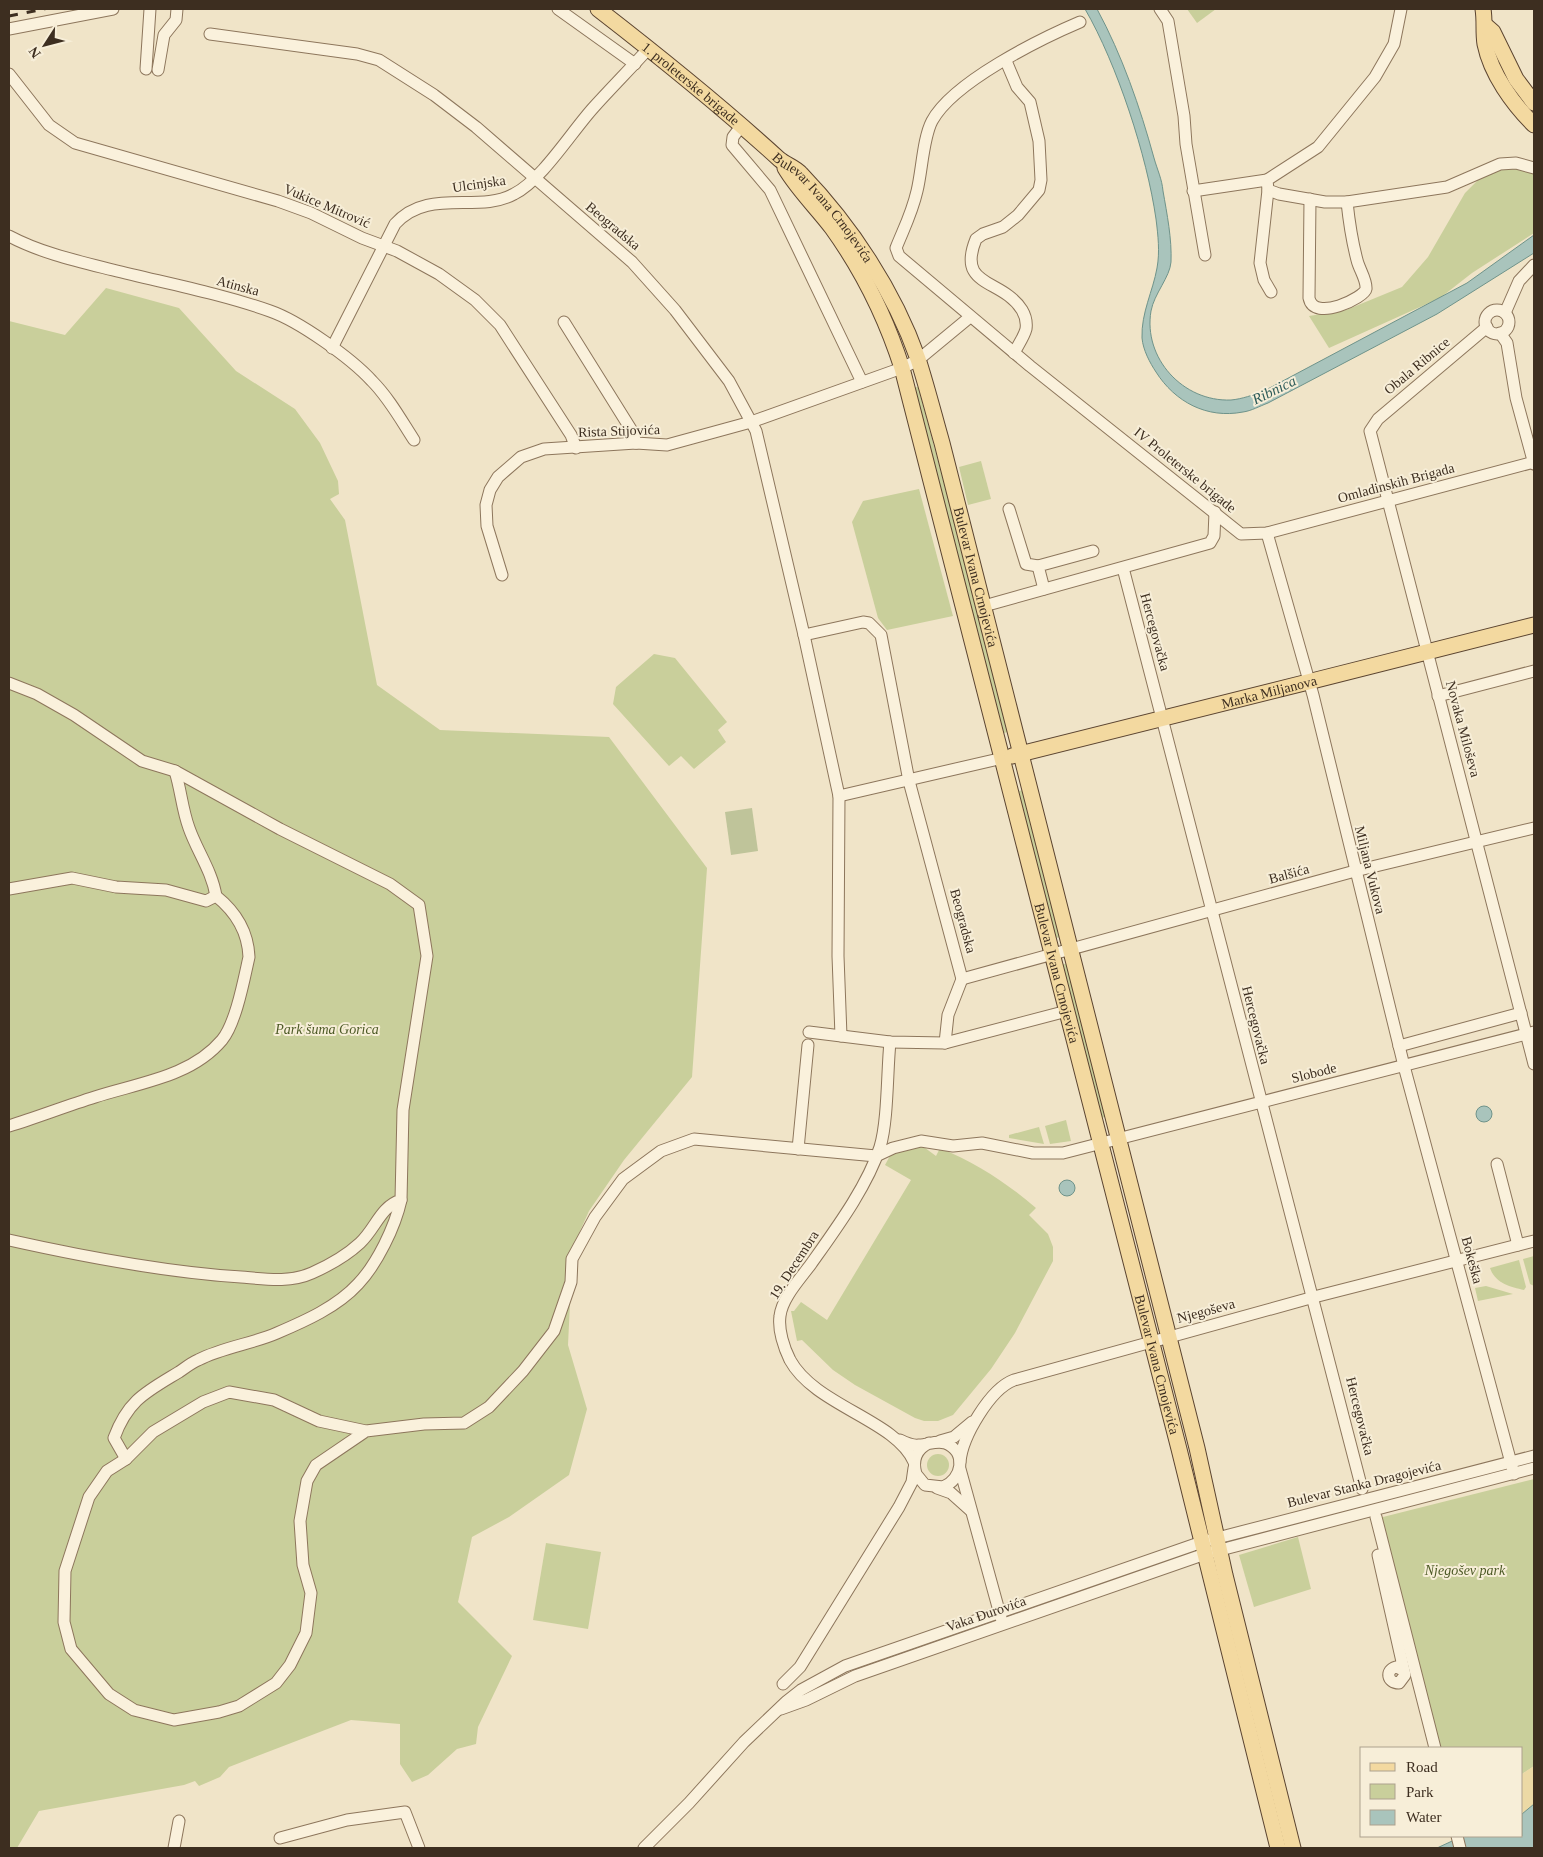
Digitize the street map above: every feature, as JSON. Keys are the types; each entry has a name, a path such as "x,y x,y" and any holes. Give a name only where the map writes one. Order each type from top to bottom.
{"main road":[{"name":"1. proleterske brigade","path":"598,9 649,48 742,125 781,161"},
{"path":"1483,9 1486,46 1492,64 1504,86 1534,125"},
{"path":"1485,25 1492,32 1516,79 1534,103"},
{"name":"Bulevar Ivana Crnojevića","path":"781,161 799,171 863,252 888,295 918,360 942,443 984,606 1169,1336 1218,1544 1272,1798"},
{"name":"Bulevar Ivana Crnojevića","path":"781,161 791,178 832,229 858,268 888,327 902,368 1203,1548 1272,1798"},
{"name":"Marka Miljanova","path":"1003,758 1163,720 1309,681 1534,625"},
{"path":"1272,1798 1278,1848"},
{"path":"1272,1798 1293,1848"}],"street":[{"path":"9,29 113,9"},
{"path":"150,9 152,69 164,35 176,20 177,9"},
{"path":"558,9 635,64"},
{"path":"1160,9 1168,21 1184,116 1193,191 1205,256"},
{"path":"1193,191 1268,185 1318,147 1375,77 1394,44 1401,9"},
{"path":"1014,353 1026,329 1024,315 1011,297 976,276 971,264 976,239 983,234 1003,227 1018,216 1039,190 1041,180 1039,141 1030,102 1017,87 1006,61 1047,36 1080,22"},
{"name":"Beogradska","path":"210,34 358,54 379,60 434,95 535,177 632,262 664,298 729,381 756,431 804,635 839,796 838,956 841,1036"},
{"name":"Ulcinjska","path":"332,348 395,224 414,209 427,205 506,198 521,190 535,177 593,107 649,48"},
{"name":"IV Proleterske brigade","path":"1006,61 967,85 932,120 927,136 924,164 909,221 896,248 899,256 1014,353 1241,534 1267,533"},
{"name":"Vukice Mitrović","path":"9,74 45,121 75,143 278,201 312,213 440,274 475,300 493,317 510,338 571,435 576,448"},
{"name":"Bulevar Ivana Crnojevića","path":"742,125 733,137 732,146 770,190 862,382"},
{"path":"1268,185 1279,194 1325,202 1347,202 1447,187 1500,164 1516,164 1534,168"},
{"path":"1268,185 1260,263 1264,280 1271,292"},
{"path":"1310,200 1309,298 1310,304 1315,308 1326,309 1361,297 1366,288 1357,262 1347,202"},
{"name":"Atinska","path":"9,236 30,247 67,258 270,311 285,318 332,348 373,382 414,440"},
{"path":"1501,312 1519,281 1534,265"},
{"path":"1501,312 1508,325 1500,333 1494,333 1487,327 1486,318 1489,313 1501,312"},
{"path":"902,368 918,360 970,317"},
{"path":"564,322 632,431 636,443"},
{"name":"Obala Ribnice","path":"1370,431 1378,419 1487,327"},
{"path":"1500,333 1507,344 1516,398 1534,463"},
{"name":"Rista Stijovića","path":"502,575 486,519 487,498 493,484 509,465 528,454 544,449 636,443 667,445 751,422 902,368"},
{"name":"Novaka Miloševa","path":"1370,431 1522,1013 1531,1033 1534,1064"},
{"name":"Omladinskih Brigada","path":"1267,533 1534,463"},
{"path":"1009,509 1026,564 1038,566 1093,551"},
{"path":"984,606 1210,543 1214,536 1213,523 1215,512"},
{"path":"1267,533 1309,681"},
{"path":"1038,566 1044,589"},
{"name":"Hercegovačka","path":"1123,568 1364,1494 1372,1514 1398,1649 1398,1669"},
{"name":"Beogradska","path":"804,635 863,622 869,622 881,635 910,781 962,979"},
{"path":"1438,696 1534,671"},
{"name":"Miljana Vukova","path":"1309,681 1405,1070"},
{"path":"9,683 37,694 74,715 142,761 175,771 280,829 390,884 419,905 427,956 403,1110 401,1200 397,1221 376,1258 359,1284 322,1311 276,1334 198,1360 140,1396 122,1417 114,1438 126,1459"},
{"path":"839,796 1003,758"},
{"path":"9,1126 182,1069 206,1055 222,1040 227,1032 247,968 249,944 239,919 216,896 213,879 183,810 175,771"},
{"name":"Balšića","path":"1053,954 1355,872 1534,828"},
{"path":"9,889 72,878 116,887 166,890 206,901 216,896"},
{"path":"945,1043 948,1015 962,979 1053,954"},
{"path":"809,1032 890,1042 945,1043 1067,1012"},
{"path":"1399,1046 1522,1013"},
{"name":"Slobode","path":"1101,1144 1261,1102 1405,1070 1531,1033"},
{"name":"19. Decembra","path":"890,1042 882,1137 876,1156 835,1229 783,1304 780,1323 787,1353 802,1375 833,1400 893,1437 906,1448 914,1465"},
{"path":"798,1149 808,1044"},
{"name":"Bokeška","path":"1405,1070 1514,1474"},
{"path":"366,1432 316,1465 307,1481 300,1520 303,1565 311,1593 306,1633 290,1665 276,1683 239,1706 174,1720 134,1710 109,1694 71,1649 64,1622 65,1571 89,1497 107,1470 126,1459 153,1432 203,1402 229,1392 274,1400 319,1421 366,1432 424,1424 464,1423 489,1407 523,1370 554,1331 572,1282 572,1259 595,1217 623,1179 661,1151 694,1139 876,1156 893,1148 921,1141 953,1146 982,1143 1056,1154 1101,1144"},
{"path":"1497,1164 1518,1245"},
{"path":"9,1240 78,1255 179,1272 289,1279 305,1276 340,1259 361,1242 389,1204 401,1200"},
{"name":"Njegoševa","path":"979,1416 997,1392 1008,1382 1314,1297 1534,1241"},
{"path":"783,1684 796,1672 804,1660 899,1507 912,1482 918,1451 933,1442 954,1437 979,1416"},
{"path":"899,1507 914,1492 952,1483 958,1476 963,1445 979,1416"},
{"name":"19. Decembra","path":"893,1437 913,1445 933,1442"},
{"path":"933,1442 952,1447 960,1465"},
{"name":"Bulevar Stanka Dragojevića","path":"1218,1544 1364,1494 1534,1456"},
{"path":"914,1465 919,1479 933,1488 951,1493 971,1512"},
{"name":"Vaka Đurovića","path":"960,1465 999,1612"},
{"name":"Bulevar Stanka Dragojevića","path":"1203,1548 1372,1514 1534,1468"},
{"path":"1372,1514 1435,1747"},
{"name":"Vaka Đurovića","path":"644,1848 689,1803 744,1742 801,1690 845,1666 999,1612 1203,1548"},
{"name":"Vaka Đurovića","path":"780,1710 806,1700 855,1676 1003,1624 1203,1548"},
{"path":"999,1612 1003,1624"},
{"path":"280,1838 347,1820 405,1812 419,1848"},
{"path":"174,1848 178,1821"}],"green space":[{"path":"1187,9 1216,9 1197,23"},
{"path":"1501,167 1520,168 1534,173 1534,233 1472,273 1440,298 1329,348 1309,316 1346,310 1402,287 1428,257 1465,193 1479,179"},
{"name":"Park šuma Gorica","path":"106,288 179,308 236,371 295,409 320,443 338,481 339,494 330,499 345,520 377,685 440,730 609,737 707,868 692,1077 624,1160 589,1211 567,1260 571,1282 568,1345 587,1409 569,1475 509,1517 472,1537 458,1602 512,1656 478,1727 476,1744 457,1749 428,1775 412,1782 400,1764 400,1724 351,1720 229,1767 220,1777 199,1786 195,1781 184,1785 39,1811 17,1848 9,1848 9,321 65,335"},
{"path":"918,387 1011,731 1004,733 911,388"},
{"path":"981,461 991,499 968,505 959,467"},
{"path":"919,489 953,616 887,630 878,618 852,522 863,501"},
{"path":"654,654 675,658 727,722 718,730 726,742 694,769 681,756 669,766 613,704 616,687"},
{"path":"1025,790 1062,937 1055,938 1018,791"},
{"path":"752,808 758,851 731,855 725,812"},
{"path":"1068,963 1106,1117 1099,1118 1061,965"},
{"path":"1066,1120 1071,1141 1050,1144 1045,1126"},
{"path":"1039,1127 1044,1144 1009,1138 1009,1135"},
{"path":"921,1145 936,1156 940,1148 953,1154 991,1174 1014,1190 1036,1208 1029,1215 1048,1234 1053,1247 1053,1261 1015,1333 991,1369 953,1415 938,1421 924,1421 915,1418 855,1385 833,1370 802,1340 797,1341 791,1311 794,1311 801,1302 827,1320 911,1180 885,1165 892,1152"},
{"path":"1534,1256 1534,1286 1530,1284 1523,1259"},
{"path":"1519,1260 1526,1287 1524,1290 1508,1286 1499,1281 1490,1268"},
{"path":"1486,1286 1513,1294 1478,1301 1475,1288"},
{"path":"938,1454 946,1457 949,1465 946,1473 938,1476 930,1473 927,1465 930,1457"},
{"name":"Njegošev park","path":"1534,1479 1534,1766 1523,1773 1523,1747 1440,1747 1379,1518"},
{"path":"1298,1537 1311,1589 1254,1607 1239,1555"},
{"path":"546,1543 601,1552 588,1629 533,1620"}],"sand":[{"path":"1534,1766 1534,1804 1523,1813 1523,1773"}],"water":[{"name":"Ribnica","path":"1085,9 1097,9 1106,27 1122,63 1143,120 1162,182 1170,235 1171,262 1168,274 1155,298 1151,311 1150,328 1153,345 1160,360 1170,374 1182,385 1197,394 1213,399 1231,400 1264,391 1467,283 1534,235 1534,253 1437,314 1268,403 1252,410 1230,414 1217,413 1193,406 1182,400 1164,383 1151,365 1144,347 1142,338 1143,320 1158,262 1156,219 1152,194 1138,139 1119,83 1097,31"},
{"path":"1481,1106 1487,1106 1492,1111 1490,1120 1481,1122 1476,1117 1476,1111"},
{"path":"1067,1180 1073,1182 1075,1188 1073,1194 1067,1196 1061,1194 1059,1188 1061,1182"},
{"path":"1534,1804 1534,1848 1437,1848 1461,1837 1523,1837 1523,1813"}],"railway":[{"path":"9,16 45,9"}]}
